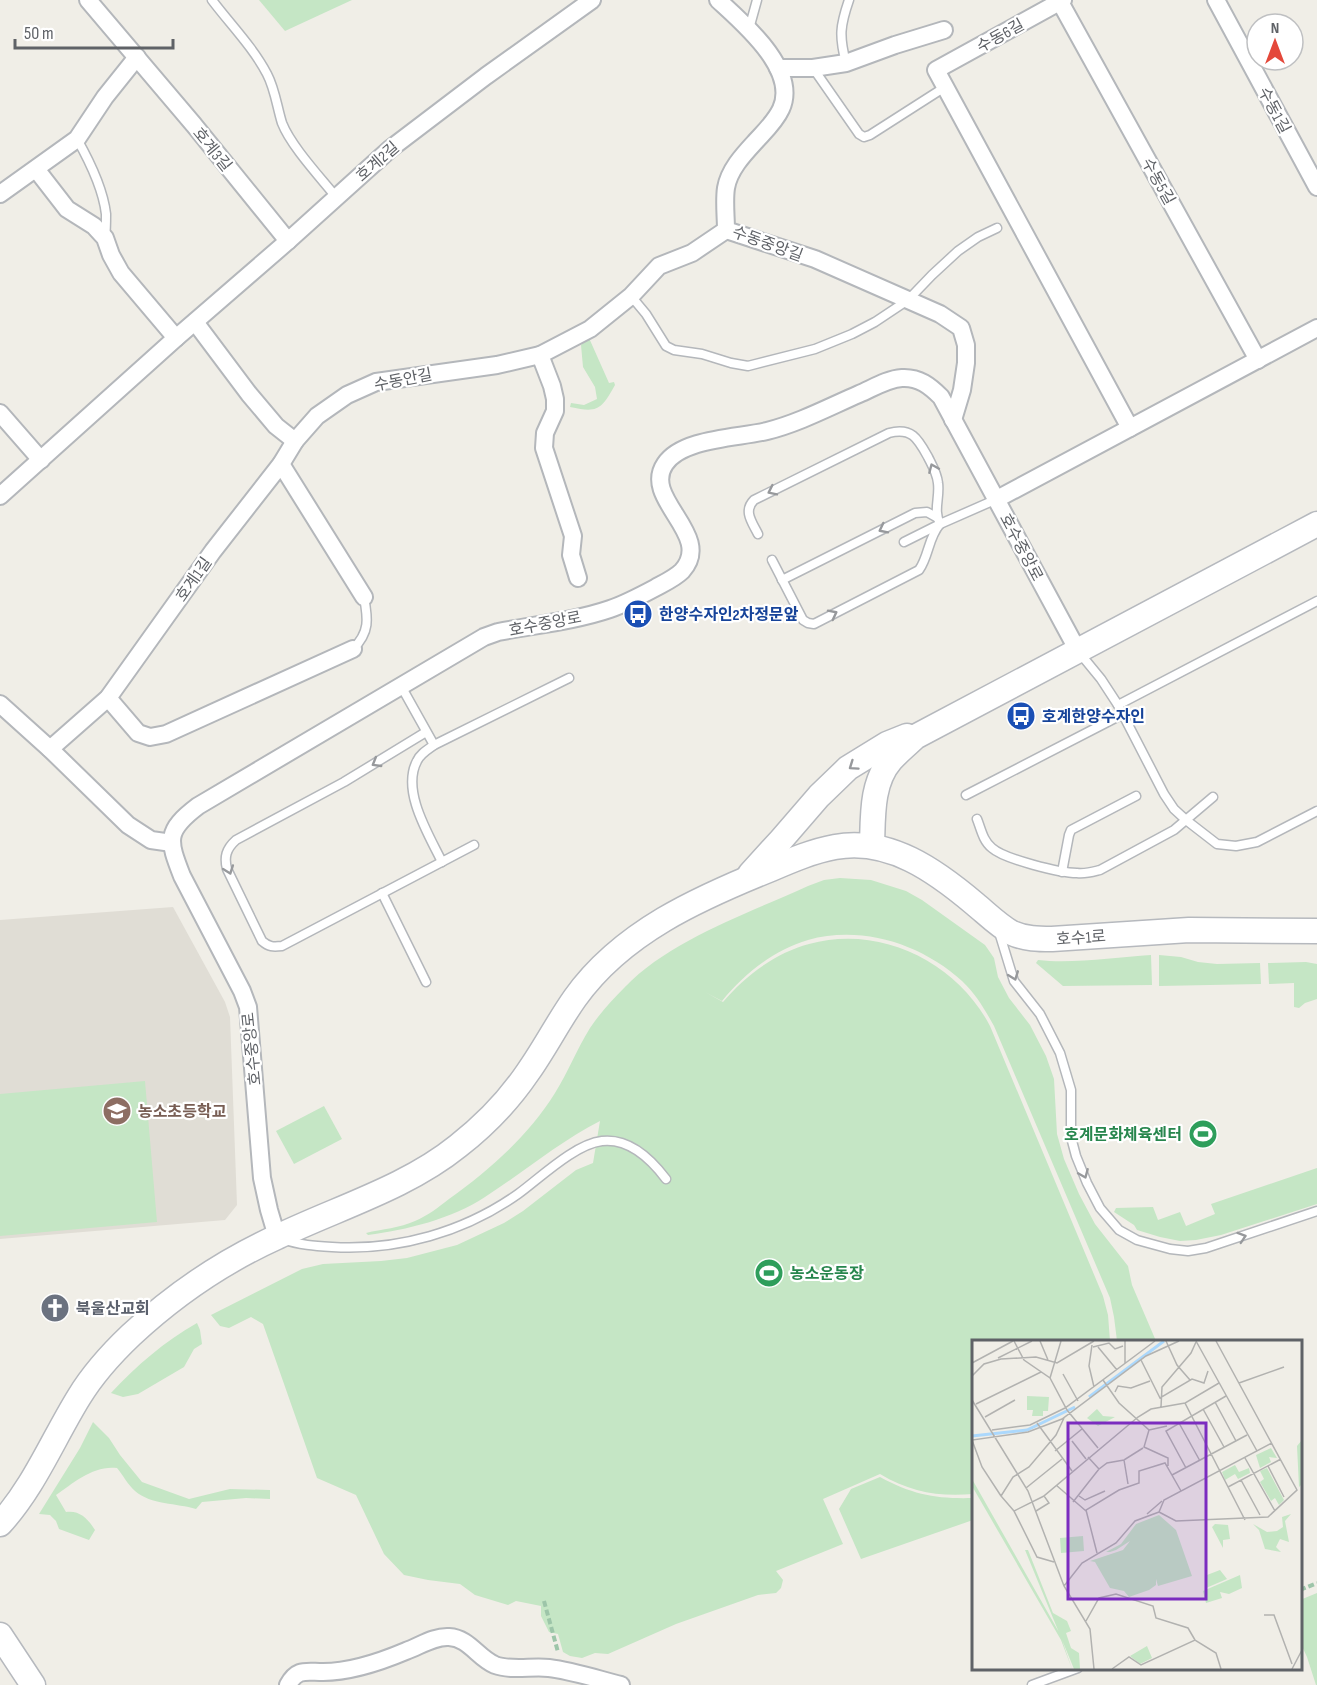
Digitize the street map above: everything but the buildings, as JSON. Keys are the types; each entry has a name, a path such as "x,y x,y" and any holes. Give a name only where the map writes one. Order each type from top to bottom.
{"street":[{"name":"호계3길","path":"88,0 288,241"},
{"name":"호계2길","path":"0,496 390,149 575,8 592,0"},
{"name":"수동중앙길","path":"718,0 749,29 778,68 783,81 784,96 781,108 774,120 732,170 726,188 726,230 815,260 940,314 961,328 966,345 966,363 962,390 953,420"},
{"name":"수동1길","path":"1216,0 1317,187"},
{"name":"수동6길","path":"945,87 936,70 1062,1"},
{"name":"수동5길","path":"1062,1 1258,360"},
{"path":"778,68 813,68 846,63 944,30"},
{"path":"0,194 77,139 105,97 137,57"},
{"path":"945,87 1130,428"},
{"path":"36,170 67,209 94,226 105,238 121,273 176,338"},
{"name":"수동안길","path":"295,441 317,416 347,395 376,382 496,365 540,355 590,329 631,296 659,266 692,253 726,230"},
{"path":"195,322 249,394 276,426 295,441"},
{"path":"997,499 1317,328"},
{"path":"540,355 555,399 555,411 545,433 544,448 573,537 571,555 578,578"},
{"name":"호수중앙로","path":"277,1236 262,1178 248,1007 242,991 182,876 172,843 174,830 182,818 198,807 484,637 498,632 611,609 641,596 681,572 688,562 691,551 690,541 660,486 660,472 666,462 677,452 713,441 768,430 807,417 883,383 902,378 916,379 928,384 941,397 1078,651"},
{"path":"0,413 41,460"},
{"name":"호계1길","path":"50,749 108,698 213,551 281,464 295,441"},
{"path":"281,464 364,597"},
{"path":"0,1524 14,1509 79,1397 101,1366 132,1334 184,1291 225,1262 277,1236 411,1177 457,1147 500,1109 528,1072 577,996 606,962 643,932 689,905 745,879 811,853 838,846 872,846 873,808 879,778 891,760 915,737 1317,524"},
{"path":"108,698 138,733 150,737 166,734 353,649"},
{"path":"0,704 128,825 151,840 172,843"},
{"path":"745,879 819,796 848,768 887,744 943,722"},
{"name":"호수1로","path":"872,846 900,854 931,870 1012,933 1032,939 1188,930 1317,931"},
{"path":"0,1635 33,1685"},
{"path":"288,1685 298,1672 336,1672 369,1664 441,1637 463,1640 487,1661 498,1666 561,1670 621,1685"}],"lane":[{"path":"212,0 267,75 283,125 302,155 336,197"},
{"path":"749,29 757,0"},
{"path":"846,63 841,30 849,0"},
{"path":"813,68 859,134 864,136 870,135 945,87"},
{"path":"77,139 89,160 104,204 105,238"},
{"path":"631,296 646,314 666,346 674,350 702,354 748,366 814,349 852,334 884,317 908,300 958,251 978,237 997,228"},
{"path":"758,534 748,510 754,500 889,433 907,432 920,442 935,470 938,483 938,521 919,570 814,624 803,620 772,560"},
{"path":"904,542 938,521 997,499"},
{"path":"782,580 915,513 927,512 938,521"},
{"path":"353,649 362,639 367,628 364,597"},
{"path":"1118,705 1317,601"},
{"path":"1078,651 1101,679 1118,705 1174,809 1217,844 1236,846 1257,842 1317,811"},
{"path":"442,862 421,818 413,793 412,780 417,760 434,745 569,678"},
{"path":"401,686 434,745"},
{"path":"966,795 1123,714"},
{"path":"426,732 344,782 236,840 226,852 227,869 262,941 274,947 282,945 474,845"},
{"path":"1062,872 1071,830 1136,796"},
{"path":"977,819 983,837 992,849 1007,856 1062,872 1089,873 1100,870 1174,830 1212,797"},
{"path":"382,893 426,982"},
{"path":"995,921 1014,981 1040,1014 1065,1067 1071,1090 1071,1137 1076,1156 1100,1208 1119,1230 1137,1240 1170,1249 1188,1251 1206,1248 1317,1211"},
{"path":"277,1236 303,1244 346,1248 409,1242 436,1235 495,1209 564,1159 593,1143 603,1141 630,1146 645,1156 666,1179"},
{"path":"1032,1685 1073,1670"}],"path":[{"path":"1302,1589 1317,1583"},
{"path":"544,1601 561,1670"}],"shaded area":[{"name":"농소초등학교","path":"173,907 225,1002 230,1017 237,1205 225,1220 0,1239 0,920"}],"green space":[{"path":"259,0 352,0 285,31"},
{"path":"589,338 609,383 614,382 615,385 602,405 587,410 570,407 571,403 584,405 597,399 595,387 583,367 581,345"},
{"name":"농소운동장","path":"840,878 871,880 906,891 985,945 994,958 998,977 1009,998 1030,1025 1046,1056 1054,1079 1057,1134 1064,1159 1079,1194 1095,1224 1128,1266 1132,1285 1156,1340 1117,1340 1110,1298 994,1026 972,991 946,968 928,957 890,941 849,935 828,936 795,944 760,964 722,1001 705,992 723,1002 741,983 773,959 796,948 836,939 863,939 889,944 937,967 958,983 976,1003 990,1026 1103,1296 1108,1315 1110,1340 972,1340 972,1494 948,1495 925,1492 902,1485 880,1474 823,1499 843,1544 776,1571 783,1580 781,1588 776,1593 758,1595 676,1624 608,1654 595,1653 582,1658 570,1656 563,1652 558,1634 549,1632 541,1616 541,1606 516,1601 508,1605 475,1595 460,1584 404,1575 384,1554 356,1495 317,1478 263,1324 251,1317 229,1328 220,1326 211,1315 302,1269 323,1264 407,1258 457,1245 504,1223 576,1170 593,1163 600,1121 485,1197 458,1212 413,1227 368,1235 366,1233 403,1225 424,1217 508,1151 545,1108 594,1022 616,996 643,970 664,955 711,929 824,880"},
{"path":"1151,955 1152,985 1063,986 1036,963 1038,960 1080,961"},
{"path":"1159,955 1217,964 1260,963 1261,984 1159,986"},
{"path":"1268,963 1317,964 1317,999 1299,1008 1294,1007 1294,983 1269,984"},
{"path":"145,1081 157,1222 0,1236 0,1094"},
{"path":"324,1106 342,1139 294,1164 276,1131"},
{"path":"1317,1168 1317,1204 1221,1235 1180,1241 1160,1237 1137,1230 1134,1225 1114,1212 1116,1208 1153,1207 1158,1220 1180,1212 1186,1226 1215,1214 1211,1204"},
{"path":"197,1323 202,1344 194,1349 184,1367 138,1394 123,1397 111,1393 151,1355"},
{"path":"93,1422 109,1438 142,1482 189,1499 230,1489 270,1490 270,1499 246,1498 202,1502 196,1509 141,1496 132,1489 117,1468 100,1469 77,1480 56,1495 66,1512 79,1514 95,1530 89,1540 59,1529 56,1521 50,1515 39,1514 80,1448"},
{"path":"880,1477 925,1495 972,1498 972,1520 861,1559 839,1509 851,1489"},
{"path":"1317,1593 1317,1685 1302,1646 1302,1599"}],"place":[{"name":"한양수자인2차정문앞","path":"638,614"},
{"name":"호계한양수자인","path":"1021,716"},
{"name":"농소초등학교","path":"117,1111"},
{"name":"호계문화체육센터","path":"1203,1134"},
{"name":"농소운동장","path":"769,1273"},
{"name":"북울산교회","path":"55,1308"}]}
